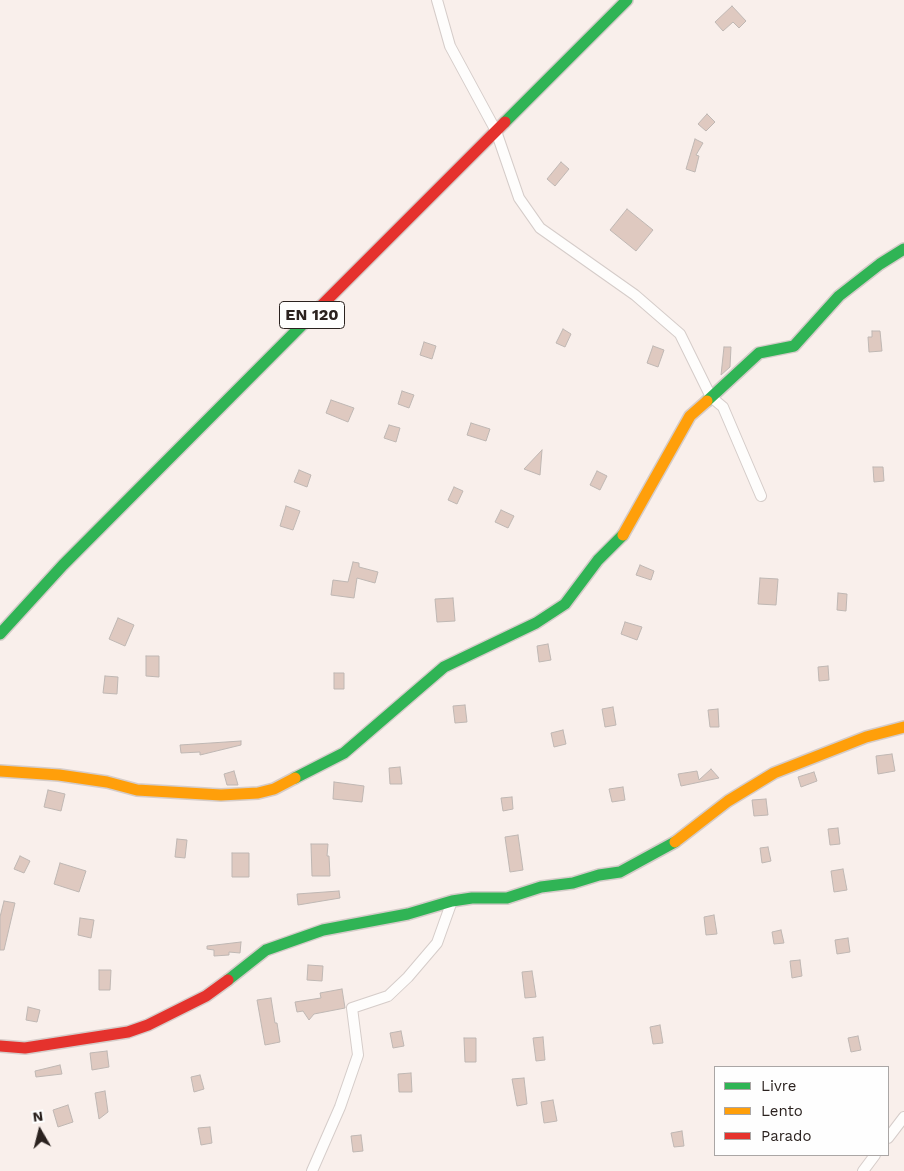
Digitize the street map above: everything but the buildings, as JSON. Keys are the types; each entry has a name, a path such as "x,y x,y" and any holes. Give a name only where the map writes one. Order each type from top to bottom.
{"street":[{"path":"436,0 450,46 496,131 519,198 540,228 635,295 680,334 711,396 723,407 761,496"},
{"name":"EN 120","path":"0,634 63,565 627,0"},
{"path":"0,770 107,782 137,790 221,795 258,793 274,789 344,753 444,667 536,623 566,604 598,560 626,532 690,416 759,353 794,346 839,296 880,264 904,249"},
{"path":"0,1046 25,1048 128,1032 148,1025 206,996 266,950 323,930 408,914 452,901 472,898 507,898 541,886 573,884 599,875 620,872 671,845 728,801 774,773 866,738 904,727"},
{"path":"312,1171 340,1107 358,1055 352,1008 388,996 408,977 437,943 452,901"},
{"path":"889,1137 904,1117"},
{"path":"863,1171 874,1156"}],"traffic: fast":[{"path":"505,122 627,0"},
{"path":"707,401 759,353 794,346 839,296 880,264 904,249"},
{"path":"0,634 63,565 321,306"},
{"path":"295,778 344,753 444,667 536,623 565,604 598,560 623,535"},
{"path":"228,980 266,950 323,930 408,914 452,901 472,898 507,898 541,887 573,883 599,875 620,872 675,842"}],"traffic: slow":[{"path":"623,535 690,416 707,401"},
{"path":"675,842 728,801 774,773 866,737 904,727"},
{"path":"0,771 59,775 107,782 137,790 221,795 258,793 274,789 295,778"}],"traffic: jam":[{"path":"321,306 505,122"},
{"path":"0,1046 25,1048 128,1032 148,1025 206,996 228,980"}]}
